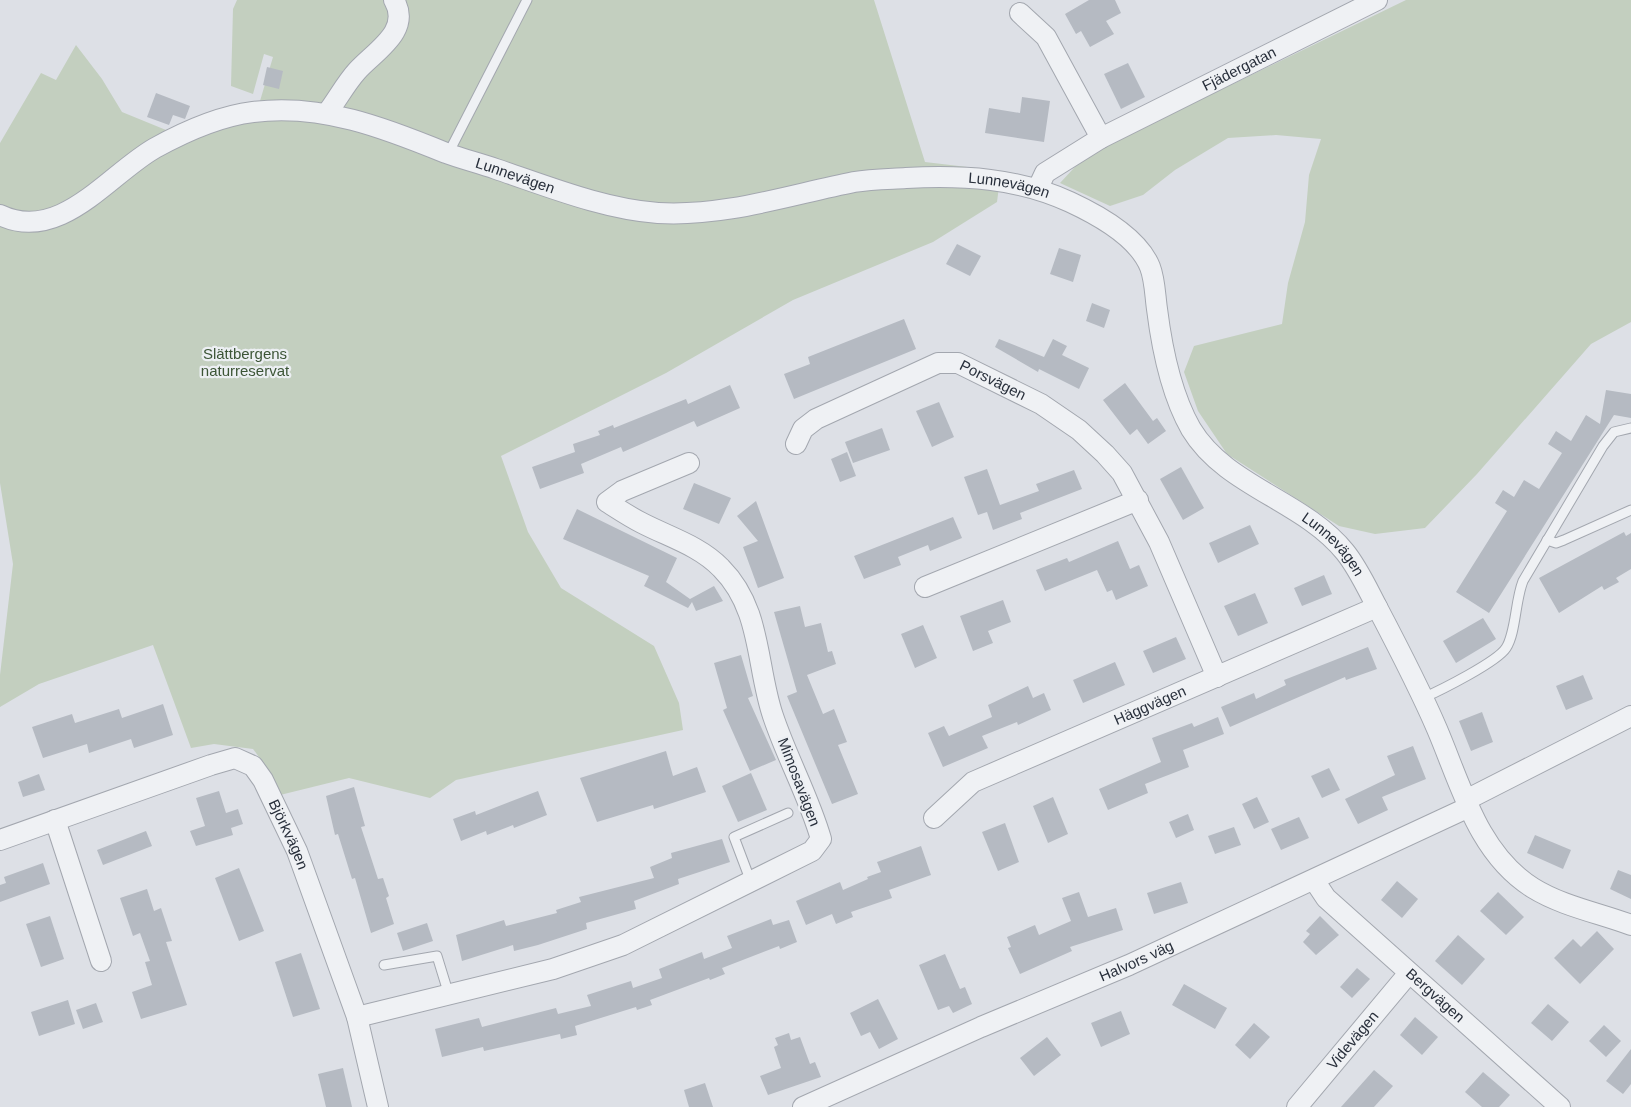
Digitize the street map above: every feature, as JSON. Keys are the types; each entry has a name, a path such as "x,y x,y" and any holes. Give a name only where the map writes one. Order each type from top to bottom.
{"street":[{"name":"Fjädergatan","path":"1038,188 1045,173 1101,138 1377,0"},
{"path":"327,113 356,72 393,36 399,25 396,1"},
{"path":"1020,13 1046,37 1101,138"},
{"name":"Lunnevägen","path":"0,215 10,220 53,218 72,209 152,150 203,126 249,112 283,110 327,113 377,126 448,154 542,185 649,212 685,214 722,210 863,180 955,177 990,179 1038,188 1078,205 1114,228 1138,247 1150,267 1163,348 1179,401 1188,423 1203,448 1219,463 1293,507 1333,537 1351,558 1423,698 1467,803 1497,857 1534,889 1631,925"},
{"name":"Porsvägen","path":"796,444 803,429 816,419 938,363 958,363 1041,404 1079,430 1122,472 1159,542 1217,677"},
{"name":"Mimosavägen","path":"357,1017 553,969 623,945 812,851 821,839 767,698 762,660 750,615 737,588 722,568 702,552 640,522 607,502 622,491 689,463"},
{"path":"925,587 1137,500"},
{"name":"Häggvägen","path":"934,818 973,782 1377,608"},
{"name":"Halvors väg","path":"803,1107 981,1027 1129,965 1314,880 1467,803 1631,716"},
{"name":"Björkvägen","path":"0,840 211,765 236,758 253,766 263,780 297,851 357,1017 378,1107"},
{"path":"55,820 101,961"},
{"name":"Bergvägen","path":"1314,880 1326,898 1560,1107"},
{"name":"Videvägen","path":"1298,1107 1409,973"}],"lane":[{"path":"448,154 527,0"},
{"path":"1423,698 1490,661 1506,649 1512,633 1516,598 1546,540 1603,446 1614,432 1631,428"},
{"path":"1546,540 1556,543 1631,510"},
{"path":"751,882 734,837 788,813"},
{"path":"384,965 436,956 448,995"}],"green space":[{"name":"Slättbergens naturreservat","path":"237,0 874,0 925,162 1001,171 997,202 933,242 793,300 666,373 501,456 528,532 561,588 654,646 679,703 683,730 456,780 430,798 349,778 276,796 270,772 253,749 214,744 191,748 153,645 39,684 0,707 0,675 13,564 0,483 0,143 41,73 56,80 76,45 102,79 122,112 166,130 260,101 273,57 264,54 253,94 231,86 233,9"},
{"path":"1406,0 1631,0 1631,322 1591,344 1477,474 1425,528 1375,534 1339,526 1227,454 1198,411 1184,372 1194,346 1282,324 1288,283 1305,222 1309,175 1321,139 1276,135 1228,138 1175,170 1143,195 1110,206 1060,183 1086,155"}],"building":[{"path":"1089,0 1115,0 1121,13 1106,21 1114,34 1090,47 1081,31 1076,34 1065,14"},
{"path":"1128,63 1145,97 1121,109 1104,74"},
{"path":"267,67 283,71 279,89 263,85"},
{"path":"156,93 190,106 185,119 173,115 169,125 147,117"},
{"path":"1022,97 1050,101 1044,142 985,133 989,108 1020,113"},
{"path":"957,244 981,256 970,276 946,264"},
{"path":"1059,248 1081,255 1073,282 1050,274"},
{"path":"1092,303 1110,310 1104,328 1086,321"},
{"path":"904,319 916,349 794,399 784,374 810,364 808,357"},
{"path":"999,339 1044,357 1053,339 1067,346 1062,355 1089,368 1079,389 1039,369 1038,372 995,347"},
{"path":"1125,383 1153,421 1157,418 1166,431 1148,444 1137,429 1130,435 1103,400"},
{"path":"730,385 740,408 697,427 694,421 623,452 621,447 581,464 584,473 540,489 532,467 575,452 573,444 600,435 598,431 613,425 614,428 686,399 688,404"},
{"path":"1606,390 1631,394 1631,418 1614,415 1489,613 1456,592 1507,511 1495,503 1503,490 1514,497 1524,480 1539,489 1562,453 1548,444 1556,431 1571,441 1586,415 1600,424"},
{"path":"939,402 954,437 932,447 916,411"},
{"path":"882,428 890,450 853,463 845,442"},
{"path":"847,452 856,476 840,482 831,459"},
{"path":"1181,467 1204,508 1183,520 1160,479"},
{"path":"987,469 1000,505 1039,491 1036,484 1074,470 1082,489 1020,513 1022,519 993,530 987,512 978,515 964,477"},
{"path":"694,483 731,498 719,524 683,509"},
{"path":"756,501 784,578 758,588 743,547 758,541 737,516"},
{"path":"577,509 677,558 666,582 690,599 714,586 723,601 696,611 692,602 688,608 644,586 649,576 563,539"},
{"path":"953,517 962,538 930,551 928,545 898,557 901,565 864,579 854,556"},
{"path":"1250,525 1259,544 1218,563 1209,543"},
{"path":"1624,532 1626,536 1631,533 1631,569 1616,578 1619,582 1604,590 1602,586 1559,613 1539,578"},
{"path":"1118,541 1130,569 1139,565 1148,586 1116,600 1112,590 1107,592 1097,570 1045,591 1036,570 1067,558 1069,562"},
{"path":"1324,575 1332,594 1302,606 1294,588"},
{"path":"1255,593 1268,623 1238,636 1224,606"},
{"path":"1003,600 1011,622 988,631 993,643 973,651 960,616"},
{"path":"800,606 805,627 821,623 828,652 832,651 836,664 807,675 823,714 834,709 847,742 838,745 858,794 832,804 787,696 797,692 774,612"},
{"path":"1483,618 1496,639 1456,663 1443,641"},
{"path":"923,625 937,658 915,668 901,634"},
{"path":"1176,637 1186,659 1153,673 1143,651"},
{"path":"1368,647 1377,669 1346,680 1345,677 1230,727 1221,707 1254,693 1256,699 1286,685 1284,680"},
{"path":"741,655 753,696 748,698 776,760 750,771 723,710 727,708 714,663"},
{"path":"1115,662 1125,685 1083,703 1073,680"},
{"path":"1583,675 1593,699 1566,710 1556,686"},
{"path":"1028,686 1033,698 1044,693 1051,710 1018,725 1017,722 982,736 988,748 943,767 928,733 944,726 949,736 992,717 988,705"},
{"path":"163,704 173,735 134,748 131,739 89,753 87,744 43,758 32,727 72,714 75,723 119,709 122,718"},
{"path":"1482,712 1493,742 1471,751 1459,721"},
{"path":"1218,717 1224,734 1183,750 1189,767 1145,784 1148,793 1108,810 1099,789 1161,762 1152,738 1192,723 1194,727"},
{"path":"1413,746 1426,779 1382,797 1388,810 1358,824 1345,799 1395,775 1387,756"},
{"path":"666,751 673,776 697,767 706,792 654,809 653,805 597,822 580,778"},
{"path":"1329,768 1340,790 1322,798 1311,776"},
{"path":"751,773 767,810 738,822 722,786"},
{"path":"39,774 45,790 23,797 18,782"},
{"path":"354,787 365,826 361,827 378,879 383,878 394,924 371,933 355,878 352,879 338,834 335,835 326,796"},
{"path":"219,791 226,813 238,809 243,824 231,828 233,835 196,846 190,831 205,826 196,798"},
{"path":"538,791 547,815 514,828 513,825 487,835 486,831 461,841 453,819 475,811 476,815"},
{"path":"1053,797 1068,834 1048,843 1033,806"},
{"path":"1257,797 1269,822 1254,829 1242,804"},
{"path":"1188,814 1194,830 1176,838 1169,822"},
{"path":"1299,817 1309,838 1281,850 1271,829"},
{"path":"1005,823 1019,862 998,871 982,832"},
{"path":"1234,827 1241,845 1215,854 1208,836"},
{"path":"146,831 152,846 103,865 97,850"},
{"path":"1535,835 1571,850 1563,869 1527,853"},
{"path":"722,839 730,862 678,879 679,884 634,901 636,909 586,923 587,929 538,945 514,951 513,945 462,961 456,935 504,920 506,926 557,913 556,910 581,902 579,897 654,878 650,867 672,858 671,853"},
{"path":"921,846 931,875 889,890 892,898 851,912 853,917 836,924 832,914 806,925 796,901 840,882 843,890 868,879 867,877 881,872 877,862"},
{"path":"43,863 50,884 0,902 0,885 6,883 4,877"},
{"path":"239,868 264,931 239,941 215,878"},
{"path":"1618,870 1631,875 1631,899 1610,889"},
{"path":"1397,881 1418,899 1402,918 1381,900"},
{"path":"1181,882 1188,903 1154,914 1147,893"},
{"path":"147,889 154,911 161,908 172,941 166,942 187,1005 141,1019 132,992 152,985 145,962 150,961 140,933 133,936 120,898"},
{"path":"1079,892 1088,917 1116,908 1123,930 1070,947 1072,951 1020,974 1008,948 1011,947 1007,937 1035,925 1039,935 1071,921 1062,898"},
{"path":"1498,892 1524,917 1506,935 1480,911"},
{"path":"50,916 64,959 41,967 26,924"},
{"path":"1320,916 1339,935 1316,955 1303,942 1310,934 1306,931"},
{"path":"771,919 773,925 789,920 797,942 780,949 779,946 722,968 725,974 650,1000 652,1005 637,1010 636,1007 575,1026 577,1035 561,1039 560,1034 484,1051 483,1047 442,1057 435,1029 479,1018 482,1027 556,1008 558,1014 591,1006 587,995 631,981 633,988 662,978 659,969 702,952 704,959 732,948 727,936"},
{"path":"427,923 433,941 403,951 397,933"},
{"path":"1597,931 1614,949 1580,984 1554,958 1573,939 1581,947"},
{"path":"1458,935 1485,959 1462,985 1435,961"},
{"path":"301,953 320,1009 293,1017 275,962"},
{"path":"945,954 960,989 965,987 972,1004 953,1013 949,1006 938,1010 919,965"},
{"path":"1357,968 1370,979 1352,998 1340,987"},
{"path":"1184,984 1227,1008 1215,1029 1172,1005"},
{"path":"878,999 898,1039 879,1049 870,1032 861,1036 850,1013"},
{"path":"68,1000 75,1024 39,1036 31,1012"},
{"path":"96,1003 103,1022 83,1029 76,1010"},
{"path":"1548,1004 1569,1022 1552,1041 1531,1023"},
{"path":"1121,1011 1130,1034 1101,1047 1091,1023"},
{"path":"1415,1017 1438,1037 1422,1055 1400,1035"},
{"path":"1254,1023 1270,1037 1250,1059 1235,1045"},
{"path":"1604,1025 1621,1041 1606,1057 1589,1041"},
{"path":"789,1033 791,1040 800,1037 810,1064 815,1062 821,1077 768,1095 760,1076 781,1068 774,1047 778,1045 775,1038"},
{"path":"1047,1037 1061,1055 1034,1076 1020,1058"},
{"path":"1631,1049 1631,1084 1623,1094 1606,1081"},
{"path":"343,1068 352,1107 326,1107 318,1074"},
{"path":"1374,1070 1393,1086 1374,1107 1341,1107"},
{"path":"1483,1072 1510,1095 1499,1107 1482,1107 1465,1092"},
{"path":"705,1083 713,1107 689,1107 684,1090"}]}
